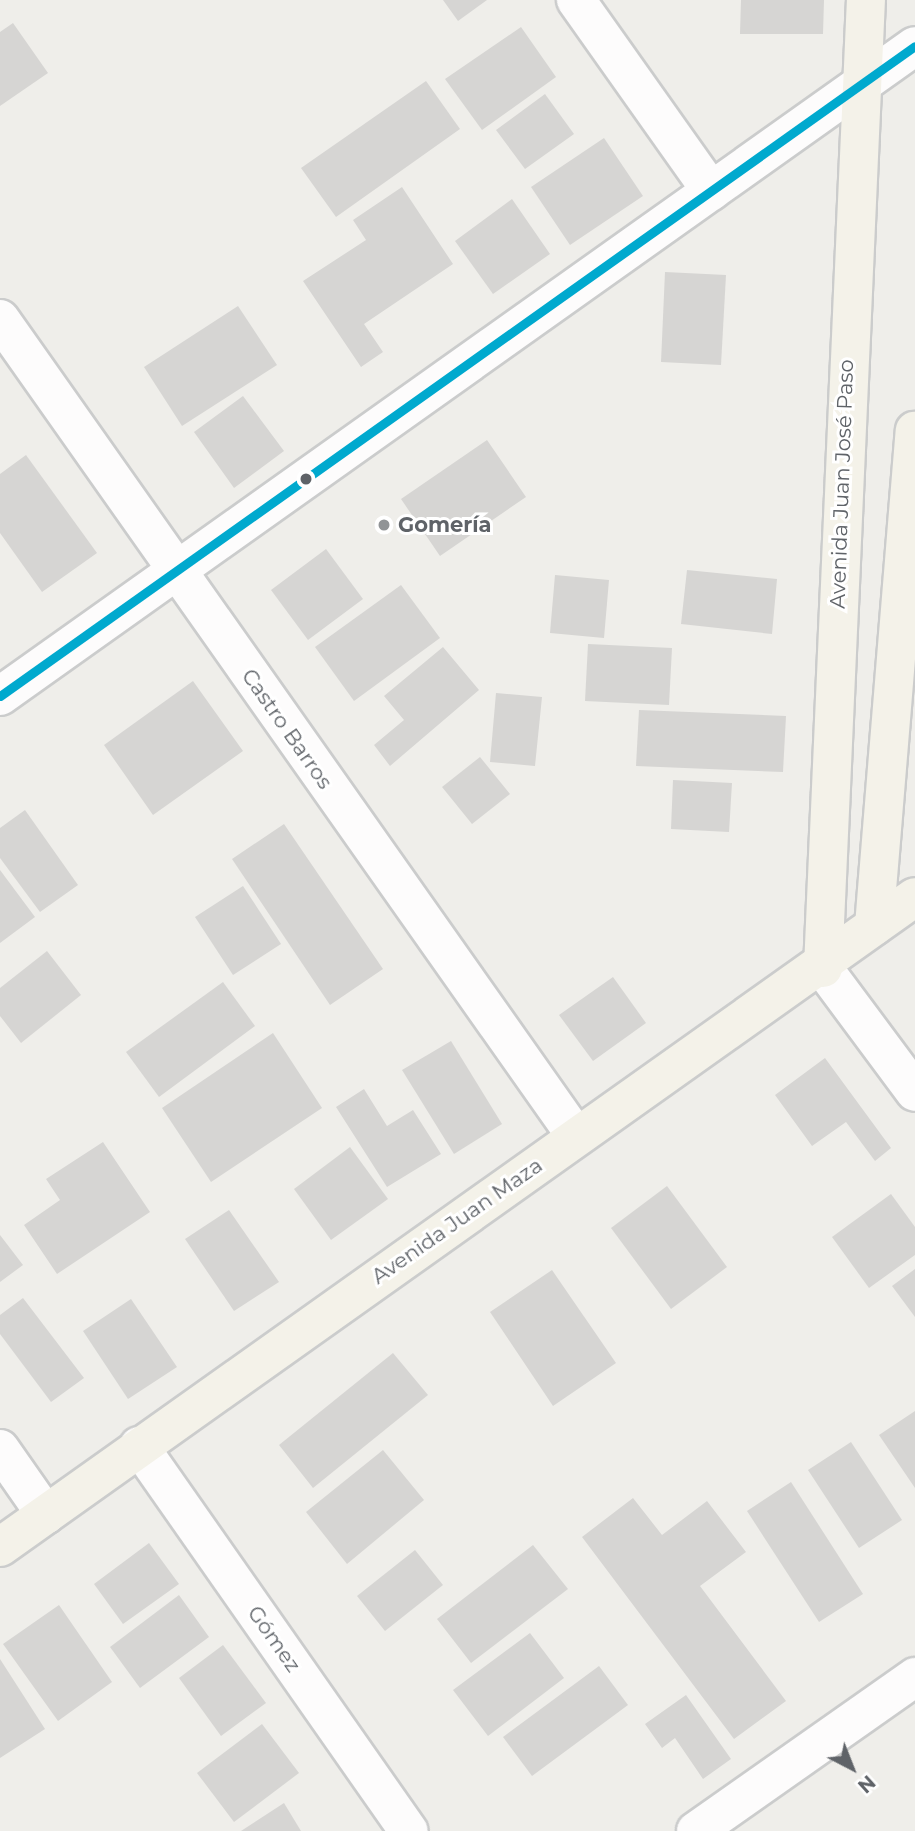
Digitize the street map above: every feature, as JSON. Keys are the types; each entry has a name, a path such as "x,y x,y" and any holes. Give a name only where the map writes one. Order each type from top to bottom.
{"main road":[{"name":"Avenida Juan José Paso","path":"823,968 857,87 866,0"},
{"path":"874,926 915,431"},
{"name":"Avenida Juan Maza","path":"0,1547 576,1136 823,968 915,897"}],"street":[{"path":"576,0 711,191"},
{"path":"0,696 915,46"},
{"name":"Castro Barros","path":"0,319 576,1136"},
{"path":"823,968 915,1093"},
{"name":"Gómez","path":"139,1446 409,1831"},
{"path":"0,1449 46,1515"},
{"path":"696,1831 915,1677"}],"building":[{"path":"443,0 487,0 458,21"},
{"path":"741,0 824,0 823,34 740,34"},
{"path":"13,23 48,73 0,106 0,32"},
{"path":"521,27 556,77 482,130 445,79"},
{"path":"426,81 460,129 336,217 301,168"},
{"path":"545,94 574,134 525,169 496,130"},
{"path":"604,138 643,196 570,245 531,187"},
{"path":"402,187 453,264 364,324 383,352 361,367 303,281 366,240 353,220"},
{"path":"512,199 550,254 493,294 455,241"},
{"path":"665,272 726,275 721,365 661,362"},
{"path":"238,306 277,365 182,426 144,367"},
{"path":"243,396 284,451 234,488 194,432"},
{"path":"487,440 526,497 440,556 401,499"},
{"path":"26,455 97,553 42,592 0,533 0,474"},
{"path":"326,549 363,599 308,640 271,590"},
{"path":"687,570 777,579 772,634 681,624"},
{"path":"555,575 609,580 604,638 550,633"},
{"path":"401,585 440,638 354,701 315,647"},
{"path":"588,644 672,648 669,705 585,701"},
{"path":"443,647 479,690 390,766 374,745 404,720 384,696"},
{"path":"193,681 243,751 153,815 104,745"},
{"path":"496,693 542,697 535,766 490,762"},
{"path":"639,710 786,716 783,772 636,766"},
{"path":"480,757 510,794 472,824 442,787"},
{"path":"673,780 732,783 729,832 671,829"},
{"path":"25,810 78,885 40,912 0,858 0,828"},
{"path":"284,824 383,969 330,1005 232,859"},
{"path":"0,870 35,917 0,943"},
{"path":"243,886 281,944 233,975 195,917"},
{"path":"47,951 81,995 21,1043 0,1016 0,988"},
{"path":"613,977 646,1023 593,1061 559,1015"},
{"path":"223,982 255,1026 159,1097 126,1052"},
{"path":"273,1033 322,1108 211,1182 162,1108"},
{"path":"451,1041 502,1124 454,1154 402,1070"},
{"path":"825,1058 891,1148 875,1161 846,1122 812,1146 775,1095"},
{"path":"364,1089 387,1126 413,1110 441,1154 387,1187 336,1107"},
{"path":"103,1142 150,1212 57,1274 24,1225 60,1200 46,1179"},
{"path":"350,1147 388,1199 331,1240 294,1189"},
{"path":"667,1186 727,1267 671,1309 611,1228"},
{"path":"891,1194 915,1227 915,1255 869,1288 832,1237"},
{"path":"229,1210 279,1282 234,1311 185,1239"},
{"path":"0,1235 23,1265 0,1282"},
{"path":"915,1269 915,1317 892,1286"},
{"path":"552,1270 616,1363 553,1406 490,1312"},
{"path":"23,1298 84,1378 51,1402 0,1334 0,1315"},
{"path":"131,1299 177,1367 128,1399 83,1331"},
{"path":"393,1353 428,1395 313,1488 279,1445"},
{"path":"915,1411 915,1488 879,1435"},
{"path":"851,1442 902,1520 859,1548 808,1470"},
{"path":"383,1450 424,1500 347,1564 306,1512"},
{"path":"791,1482 863,1594 819,1622 747,1511"},
{"path":"633,1498 662,1535 707,1501 746,1552 700,1586 786,1701 734,1739 582,1537"},
{"path":"149,1543 179,1584 123,1624 94,1584"},
{"path":"533,1545 568,1589 471,1663 437,1619"},
{"path":"415,1550 443,1585 385,1631 357,1596"},
{"path":"179,1595 209,1637 140,1688 110,1647"},
{"path":"59,1605 112,1682 58,1721 3,1644"},
{"path":"530,1633 564,1678 488,1736 453,1690"},
{"path":"223,1645 266,1703 221,1736 179,1678"},
{"path":"0,1659 45,1729 0,1758"},
{"path":"599,1666 628,1705 532,1776 503,1737"},
{"path":"686,1695 731,1759 703,1779 675,1738 662,1748 645,1724"},
{"path":"262,1724 299,1773 234,1822 197,1773"},
{"path":"284,1803 301,1831 241,1831"}],"transit line":[{"path":"0,696 915,46"}],"place":[{"name":"Gomería","path":"384,525"}]}
